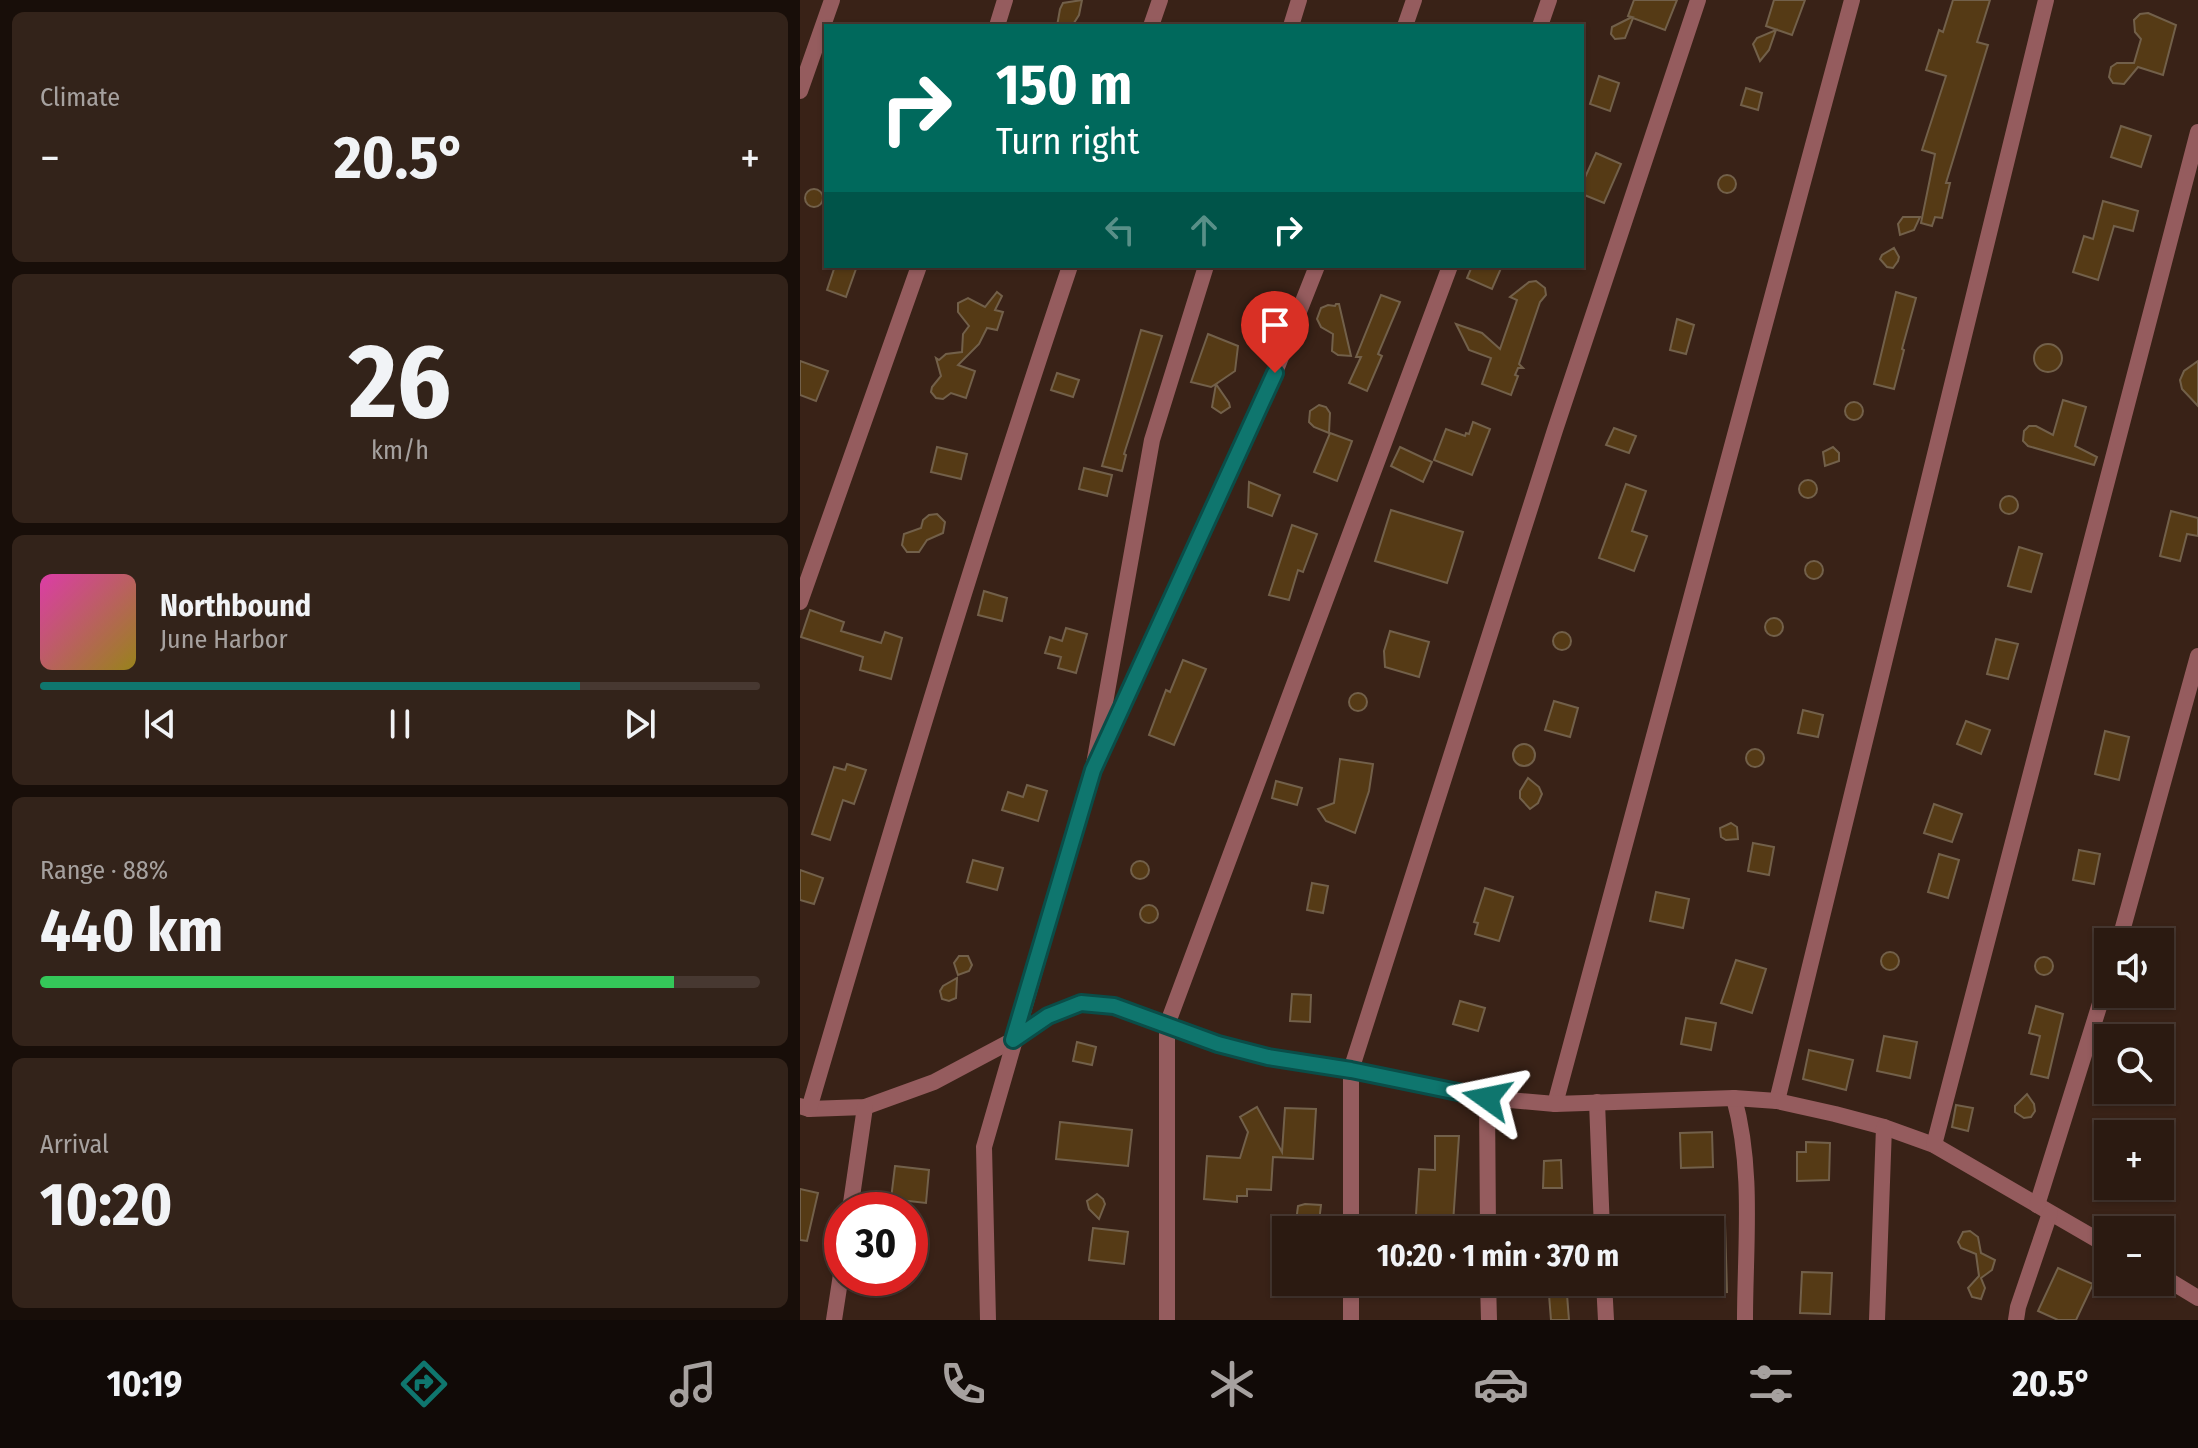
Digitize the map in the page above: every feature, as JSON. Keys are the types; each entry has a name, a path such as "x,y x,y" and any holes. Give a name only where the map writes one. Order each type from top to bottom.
{"street":[{"path":"800,91 832,0"},
{"path":"998,24 1005,0"},
{"path":"1152,24 1160,0"},
{"path":"1292,24 1299,0"},
{"path":"1406,24 1414,0"},
{"path":"1541,24 1549,0"},
{"path":"1351,1216 1351,1070 1555,430 1698,0"},
{"path":"1555,1104 1852,0"},
{"path":"1777,1101 2046,0"},
{"path":"1934,1145 2198,132"},
{"path":"800,602 918,268"},
{"path":"1069,268 1010,444 804,1108 865,1107 934,1082 1013,1040 1048,1016 1081,1003 1114,1006 1218,1044 1268,1057 1351,1070 1487,1098 1555,1104 1734,1098 1777,1101 1884,1127 1934,1145 2094,1238"},
{"path":"988,1320 984,1147 1093,770 1152,440 1205,268"},
{"path":"1093,770 1264,400 1316,268"},
{"path":"1167,1320 1167,1025 1449,268"},
{"path":"2123,928 2198,656"},
{"path":"2016,1320 2100,1008"},
{"path":"1487,1098 1488,1216"},
{"path":"1734,1098 1743,1133 1747,1178 1745,1320"},
{"path":"1597,1102 1601,1216"},
{"path":"853,1192 865,1107"},
{"path":"1877,1320 1884,1127"},
{"path":"2174,1283 2198,1298"},
{"path":"834,1320 838,1296"},
{"path":"1351,1296 1351,1320"},
{"path":"1488,1296 1489,1320"},
{"path":"1605,1296 1606,1320"}],"building":[{"path":"1082,0 1073,24 1057,24 1063,3"},
{"path":"1634,0 1677,0 1665,30 1633,18 1625,38 1615,39 1611,34 1612,27 1632,17 1628,16"},
{"path":"1774,0 1805,0 1792,35 1766,26"},
{"path":"1953,0 1990,0 1977,42 1988,45 1946,183 1950,183 1942,218 1935,217 1932,226 1921,223 1935,154 1922,150 1946,76 1926,70"},
{"path":"2148,13 2176,25 2163,75 2138,67 2124,84 2113,83 2109,77 2111,67 2117,63 2134,63 2141,39 2135,32 2134,20 2140,14"},
{"path":"1776,30 1769,50 1760,61 1753,44 1757,38"},
{"path":"1599,76 1619,83 1610,111 1590,104"},
{"path":"1746,88 1762,93 1758,110 1741,105"},
{"path":"2121,126 2151,136 2141,167 2111,157"},
{"path":"1596,153 1621,164 1604,203 1584,195 1584,180"},
{"path":"1727,175 1736,184 1727,193 1718,184"},
{"path":"814,189 823,198 814,207 805,198"},
{"path":"2103,201 2138,211 2133,231 2114,226 2098,280 2073,272 2084,236 2093,239"},
{"path":"1903,217 1920,217 1914,230 1900,235 1898,224"},
{"path":"1894,248 1898,261 1893,268 1887,267 1880,259"},
{"path":"834,268 856,268 846,297 827,290"},
{"path":"1471,268 1501,268 1492,289 1467,278"},
{"path":"1536,281 1545,288 1546,295 1540,302 1519,364 1523,368 1518,368 1511,395 1482,384 1491,358 1469,350 1456,324 1482,333 1500,349 1517,300 1510,297 1529,282"},
{"path":"997,292 1002,296 995,310 1003,312 997,330 987,328 979,344 958,365 975,371 966,398 951,393 943,399 936,398 931,392 932,387 941,376 936,358 939,360 946,354 962,352 963,334 969,326 958,312 958,303 968,298 985,307"},
{"path":"1896,292 1916,298 1894,389 1874,384"},
{"path":"1381,295 1400,302 1378,354 1382,356 1367,391 1349,383"},
{"path":"1339,304 1351,356 1332,351 1333,334 1321,327 1317,319 1321,308"},
{"path":"1677,319 1694,325 1686,354 1670,350"},
{"path":"1141,330 1162,336 1124,454 1122,471 1102,466"},
{"path":"1208,334 1238,346 1235,371 1211,387 1191,382"},
{"path":"2048,344 2058,348 2062,358 2058,368 2048,372 2038,368 2034,358 2038,348"},
{"path":"800,361 828,371 816,401 800,395"},
{"path":"2198,361 2198,406 2182,389 2180,380 2184,371"},
{"path":"1057,373 1079,380 1073,397 1051,390"},
{"path":"1216,384 1230,407 1221,413 1212,407"},
{"path":"2063,400 2086,407 2075,446 2097,457 2094,465 2028,446 2023,441 2024,431 2029,426 2036,426 2053,435"},
{"path":"1854,402 1863,411 1854,420 1845,411"},
{"path":"1319,405 1326,407 1330,413 1329,433 1309,422 1310,411"},
{"path":"1473,422 1490,429 1472,475 1434,460 1446,429 1465,436 1469,434"},
{"path":"1614,428 1636,436 1629,453 1606,445"},
{"path":"1330,433 1352,441 1337,481 1314,472"},
{"path":"937,447 967,454 961,479 931,472"},
{"path":"1400,447 1432,462 1423,482 1391,466"},
{"path":"1833,447 1839,453 1839,461 1825,466 1823,452"},
{"path":"1084,468 1112,475 1107,496 1079,489"},
{"path":"1808,480 1817,489 1808,498 1799,489"},
{"path":"1249,482 1280,495 1272,516 1248,507"},
{"path":"1626,484 1646,491 1632,531 1647,536 1634,571 1599,558"},
{"path":"2009,496 2018,505 2009,514 2000,505"},
{"path":"1391,510 1463,532 1447,583 1375,561"},
{"path":"2171,511 2198,518 2198,536 2187,534 2180,561 2160,556"},
{"path":"937,514 945,522 943,533 927,540 919,552 907,552 902,545 904,534 921,528 923,520"},
{"path":"1292,525 1317,534 1303,572 1298,570 1289,600 1269,595"},
{"path":"2019,547 2042,554 2031,592 2008,586"},
{"path":"1814,561 1823,570 1814,579 1805,570"},
{"path":"984,591 1007,598 1002,621 978,615"},
{"path":"810,610 844,622 841,631 881,643 885,632 902,638 891,679 860,670 863,657 801,637"},
{"path":"1774,618 1783,627 1774,636 1765,627"},
{"path":"1066,628 1087,634 1076,673 1058,668 1061,657 1045,653 1050,637 1062,641"},
{"path":"1390,631 1429,642 1419,677 1385,667 1384,651"},
{"path":"1562,632 1571,641 1562,650 1553,641"},
{"path":"1996,639 2018,644 2008,679 1987,674"},
{"path":"1183,660 1206,669 1174,745 1149,735 1166,690 1170,692"},
{"path":"1358,693 1367,702 1358,711 1349,702"},
{"path":"1554,701 1578,708 1570,737 1545,730"},
{"path":"1803,710 1823,715 1818,737 1798,733"},
{"path":"1966,721 1990,730 1981,754 1957,744"},
{"path":"2105,731 2129,737 2119,780 2095,774"},
{"path":"1524,744 1532,747 1535,755 1532,763 1524,766 1516,763 1513,755 1516,747"},
{"path":"1755,749 1764,758 1755,767 1746,758"},
{"path":"1340,759 1373,764 1369,791 1355,833 1326,821 1318,809 1334,803"},
{"path":"847,764 866,770 854,804 843,800 830,840 812,834 834,767 845,770"},
{"path":"1528,778 1542,794 1538,803 1530,809 1520,798 1520,791"},
{"path":"1276,781 1302,788 1297,805 1272,798"},
{"path":"1027,785 1047,791 1038,821 1002,810 1008,792 1023,797"},
{"path":"1934,804 1962,814 1952,842 1924,833"},
{"path":"1731,823 1737,827 1738,839 1726,840 1721,837 1720,828"},
{"path":"1753,843 1774,847 1769,875 1748,871"},
{"path":"2079,850 2100,854 2094,884 2073,880"},
{"path":"1939,854 1959,860 1948,898 1928,892"},
{"path":"973,860 1003,868 997,890 967,882"},
{"path":"1140,861 1149,870 1140,879 1131,870"},
{"path":"800,870 823,878 814,904 800,900"},
{"path":"1312,883 1328,886 1323,913 1307,910"},
{"path":"1485,888 1513,897 1499,941 1475,934 1478,923 1474,922"},
{"path":"1656,892 1689,899 1683,928 1650,921"},
{"path":"1149,905 1158,914 1149,923 1140,914"},
{"path":"1890,952 1899,961 1890,970 1881,961"},
{"path":"959,956 968,956 972,965 969,971 958,975 954,963"},
{"path":"2044,957 2053,966 2044,975 2035,966"},
{"path":"1736,960 1766,969 1752,1013 1721,1003"},
{"path":"957,978 956,998 949,1001 942,999 940,991 943,986"},
{"path":"1292,994 1311,995 1310,1022 1290,1021"},
{"path":"1460,1001 1485,1008 1478,1031 1453,1024"},
{"path":"2036,1006 2063,1014 2048,1078 2031,1074 2040,1036 2029,1033"},
{"path":"1686,1018 1716,1023 1711,1050 1681,1044"},
{"path":"1884,1036 1917,1042 1910,1078 1877,1071"},
{"path":"1077,1042 1096,1047 1092,1065 1073,1061"},
{"path":"1809,1050 1853,1060 1846,1090 1803,1079"},
{"path":"2027,1094 2035,1111 2031,1117 2024,1118 2015,1112 2015,1106"},
{"path":"1956,1105 1973,1108 1968,1131 1952,1127"},
{"path":"1257,1107 1282,1152 1285,1108 1316,1109 1313,1159 1273,1157 1271,1190 1247,1189 1247,1196 1237,1196 1237,1202 1204,1199 1207,1156 1240,1158 1248,1132 1240,1117"},
{"path":"1060,1122 1132,1130 1128,1166 1056,1159"},
{"path":"1712,1132 1713,1167 1681,1168 1680,1133"},
{"path":"1435,1136 1459,1136 1453,1216 1416,1216 1419,1169 1435,1170"},
{"path":"1806,1142 1830,1143 1829,1180 1797,1181 1797,1152 1806,1152"},
{"path":"1561,1160 1562,1188 1543,1188 1544,1161"},
{"path":"895,1166 929,1170 927,1192 892,1192"},
{"path":"800,1189 818,1193 807,1241 800,1240"},
{"path":"1097,1194 1105,1204 1099,1219 1089,1209 1087,1201"},
{"path":"1321,1205 1320,1216 1297,1216 1298,1206"},
{"path":"1724,1222 1725,1222 1727,1292 1724,1292"},
{"path":"1093,1228 1128,1232 1124,1264 1089,1260"},
{"path":"1970,1231 1978,1237 1981,1253 1995,1260 1992,1270 1981,1278 1985,1288 1981,1299 1972,1297 1968,1288 1979,1276 1976,1254 1961,1248 1958,1242 1963,1232"},
{"path":"2058,1268 2093,1284 2076,1320 2058,1320 2038,1311"},
{"path":"1802,1272 1832,1273 1830,1314 1800,1313"},
{"path":"1549,1296 1567,1296 1569,1320 1551,1320"}],"route":[{"path":"1275,373 1093,770 1013,1040 1048,1016 1081,1003 1114,1006 1218,1044 1268,1057 1351,1070 1487,1098"}]}
